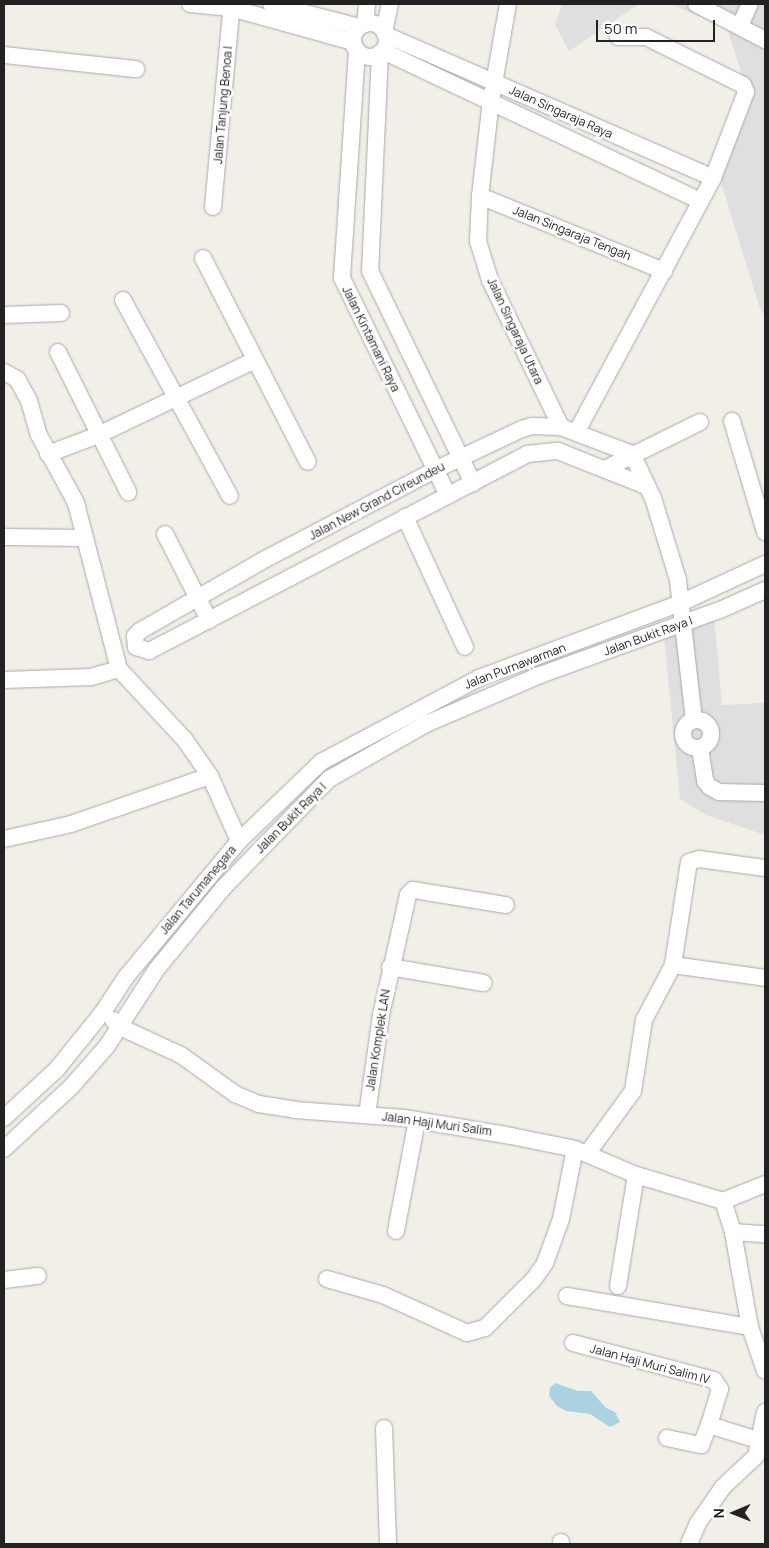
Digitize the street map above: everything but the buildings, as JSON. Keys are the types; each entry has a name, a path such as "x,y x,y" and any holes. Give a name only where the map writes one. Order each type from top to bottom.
{"street":[{"path":"190,4 232,6 358,36 376,24 383,43"},
{"path":"271,4 358,36 368,57 383,43"},
{"name":"Jalan Kintamani Raya","path":"367,4 358,36 342,278 448,495"},
{"path":"390,4 383,43 370,271 473,483"},
{"name":"Jalan Singaraja Utara","path":"508,4 491,100 480,196 478,241 490,280 561,427"},
{"path":"696,4 765,40"},
{"path":"740,26 750,4"},
{"name":"Jalan Tanjung Benoa I","path":"213,207 232,6"},
{"path":"577,431 713,178 746,87 646,37 618,37"},
{"name":"Jalan Singaraja Raya","path":"383,43 494,82 713,178"},
{"name":"Jalan Singaraja Raya","path":"383,43 491,100 700,201"},
{"path":"4,55 136,69"},
{"path":"610,158 620,137"},
{"name":"Jalan Singaraja Tengah","path":"480,196 664,271"},
{"path":"203,258 253,361 308,462"},
{"path":"124,300 230,496"},
{"path":"4,315 61,313"},
{"path":"58,352 128,492"},
{"path":"48,454 98,435 253,361"},
{"path":"4,372 17,379 48,454 76,503 119,669 91,677 4,680"},
{"path":"732,421 765,532"},
{"path":"605,469 700,422"},
{"name":"Jalan New Grand Cireundeu","path":"209,620 149,651 136,647 135,636 197,599 435,470 522,429 561,427 577,431 632,454"},
{"path":"164,534 209,620 527,454 545,450 558,451 646,486"},
{"path":"632,454 656,508 683,602 694,720 703,721 709,727 711,736 708,744 700,748 705,781 710,787 719,792 765,793"},
{"path":"405,518 465,647"},
{"path":"4,537 85,538"},
{"name":"Jalan Purnawarman","path":"239,841 321,762 479,678 683,602 765,564"},
{"name":"Jalan Bukit Raya I","path":"4,1149 71,1087 112,1020 224,888 329,779 426,724 540,675 765,590"},
{"path":"536,656 540,675"},
{"name":"Jalan Tarumanegara","path":"4,1118 112,1020 126,977 239,841 210,776 159,709 119,669"},
{"path":"4,839 71,824 210,776"},
{"path":"327,1279 382,1296 467,1333 485,1328 534,1280 545,1263 581,1152 633,1091 644,1020 673,965 689,862 699,859 765,868"},
{"name":"Jalan Komplek LAN","path":"367,1114 390,966 408,895 413,890 506,905"},
{"path":"673,965 765,978"},
{"path":"390,966 484,983"},
{"name":"Jalan Haji Muri Salim","path":"112,1020 181,1054 236,1094 259,1104 416,1120 581,1152 636,1175 723,1201"},
{"path":"396,1232 416,1120"},
{"path":"618,1286 636,1175"},
{"path":"765,1184 723,1201 734,1232 750,1327 765,1371"},
{"path":"734,1232 765,1234"},
{"path":"4,1280 38,1276"},
{"path":"567,1296 750,1327"},
{"name":"Jalan Haji Muri Salim IV","path":"573,1343 714,1380 720,1389 709,1425"},
{"path":"689,1544 698,1523 723,1486 761,1451 765,1412"},
{"path":"667,1438 701,1445 709,1425 761,1451"},
{"path":"384,1428 388,1544"}],"shaded area":[{"path":"562,4 639,4 569,51 555,25"},
{"path":"670,4 765,4 765,316 760,309 719,176 743,78 727,28"},
{"path":"713,605 722,705 765,703 765,835 706,815 680,799 663,627"}],"water":[{"path":"555,1383 578,1391 591,1391 606,1408 615,1412 620,1422 610,1427 590,1414 566,1411 557,1406 549,1396 550,1388"}]}
